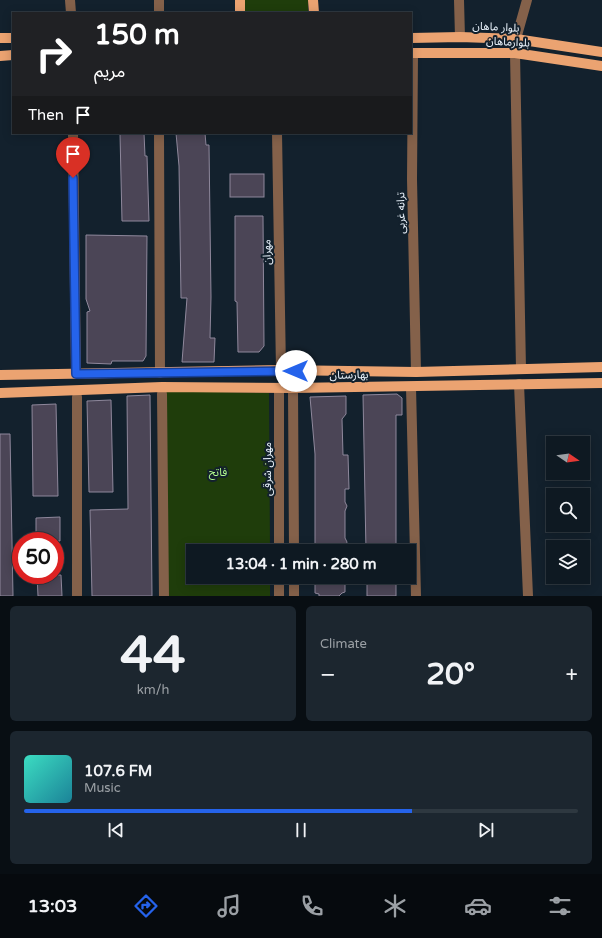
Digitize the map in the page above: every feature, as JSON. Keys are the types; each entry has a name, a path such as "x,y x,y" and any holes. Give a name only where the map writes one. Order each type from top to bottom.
{"main road":[{"path":"240,0 240,12"},
{"path":"313,0 314,12"},
{"name":"بلوار ماهان","path":"412,38 460,37 516,40 602,52"},
{"path":"0,38 12,38"},
{"name":"بلوارماهان","path":"412,53 515,53 602,66"},
{"path":"0,56 12,55"},
{"name":"بهارستان","path":"0,375 281,370 416,372 602,367"},
{"name":"بهارستان","path":"0,393 162,387 411,387 602,383"}],"street":[{"path":"70,0 71,12"},
{"path":"159,0 159,12"},
{"path":"459,0 460,37"},
{"path":"516,40 527,0"},
{"name":"ترانه غربی","path":"412,53 412,179 416,372"},
{"path":"515,53 521,369"},
{"path":"73,134 76,374"},
{"path":"159,134 160,373"},
{"name":"مهران","path":"277,134 281,370"},
{"path":"519,384 528,596"},
{"path":"411,387 416,596"},
{"name":"مهران شرقی","path":"278,388 279,544"},
{"path":"293,388 294,544"},
{"path":"162,394 164,596"},
{"path":"77,397 77,596"},
{"path":"279,584 279,596"},
{"path":"294,584 294,596"}],"green space":[{"path":"245,0 308,0 308,12 244,12"},
{"name":"فاتح","path":"165,391 269,393 270,544 186,544 186,584 270,584 270,596 166,596"}],"building":[{"path":"120,134 144,134 145,156 147,156 149,221 122,221"},
{"path":"176,134 205,134 206,145 209,145 211,297 210,338 215,338 214,362 182,362 187,298 181,298 179,166"},
{"path":"230,174 264,174 264,197 230,197"},
{"path":"235,216 263,216 264,346 259,352 238,352 237,302 235,301"},
{"path":"86,235 147,236 146,356 143,361 112,361 111,364 87,363 87,312 90,311 86,299"},
{"path":"397,394 402,398 402,415 396,415 396,544 366,544 363,395"},
{"path":"150,395 152,596 92,596 90,510 128,509 127,396"},
{"path":"346,396 346,414 342,419 343,455 348,455 349,489 345,489 345,502 347,506 345,511 345,538 347,544 315,544 315,454 310,397"},
{"path":"111,400 113,492 89,492 87,401"},
{"path":"56,404 58,496 33,496 32,405"},
{"path":"0,434 10,434 13,596 0,596"},
{"path":"60,517 60,532 36,532 36,518"},
{"path":"37,584 61,584 62,596 38,596"},
{"path":"315,584 345,584 345,592 339,596 319,596 319,594 315,593"},
{"path":"367,584 396,584 396,596 367,596"}],"route":[{"path":"73,178 76,374 281,370 296,371"}]}
